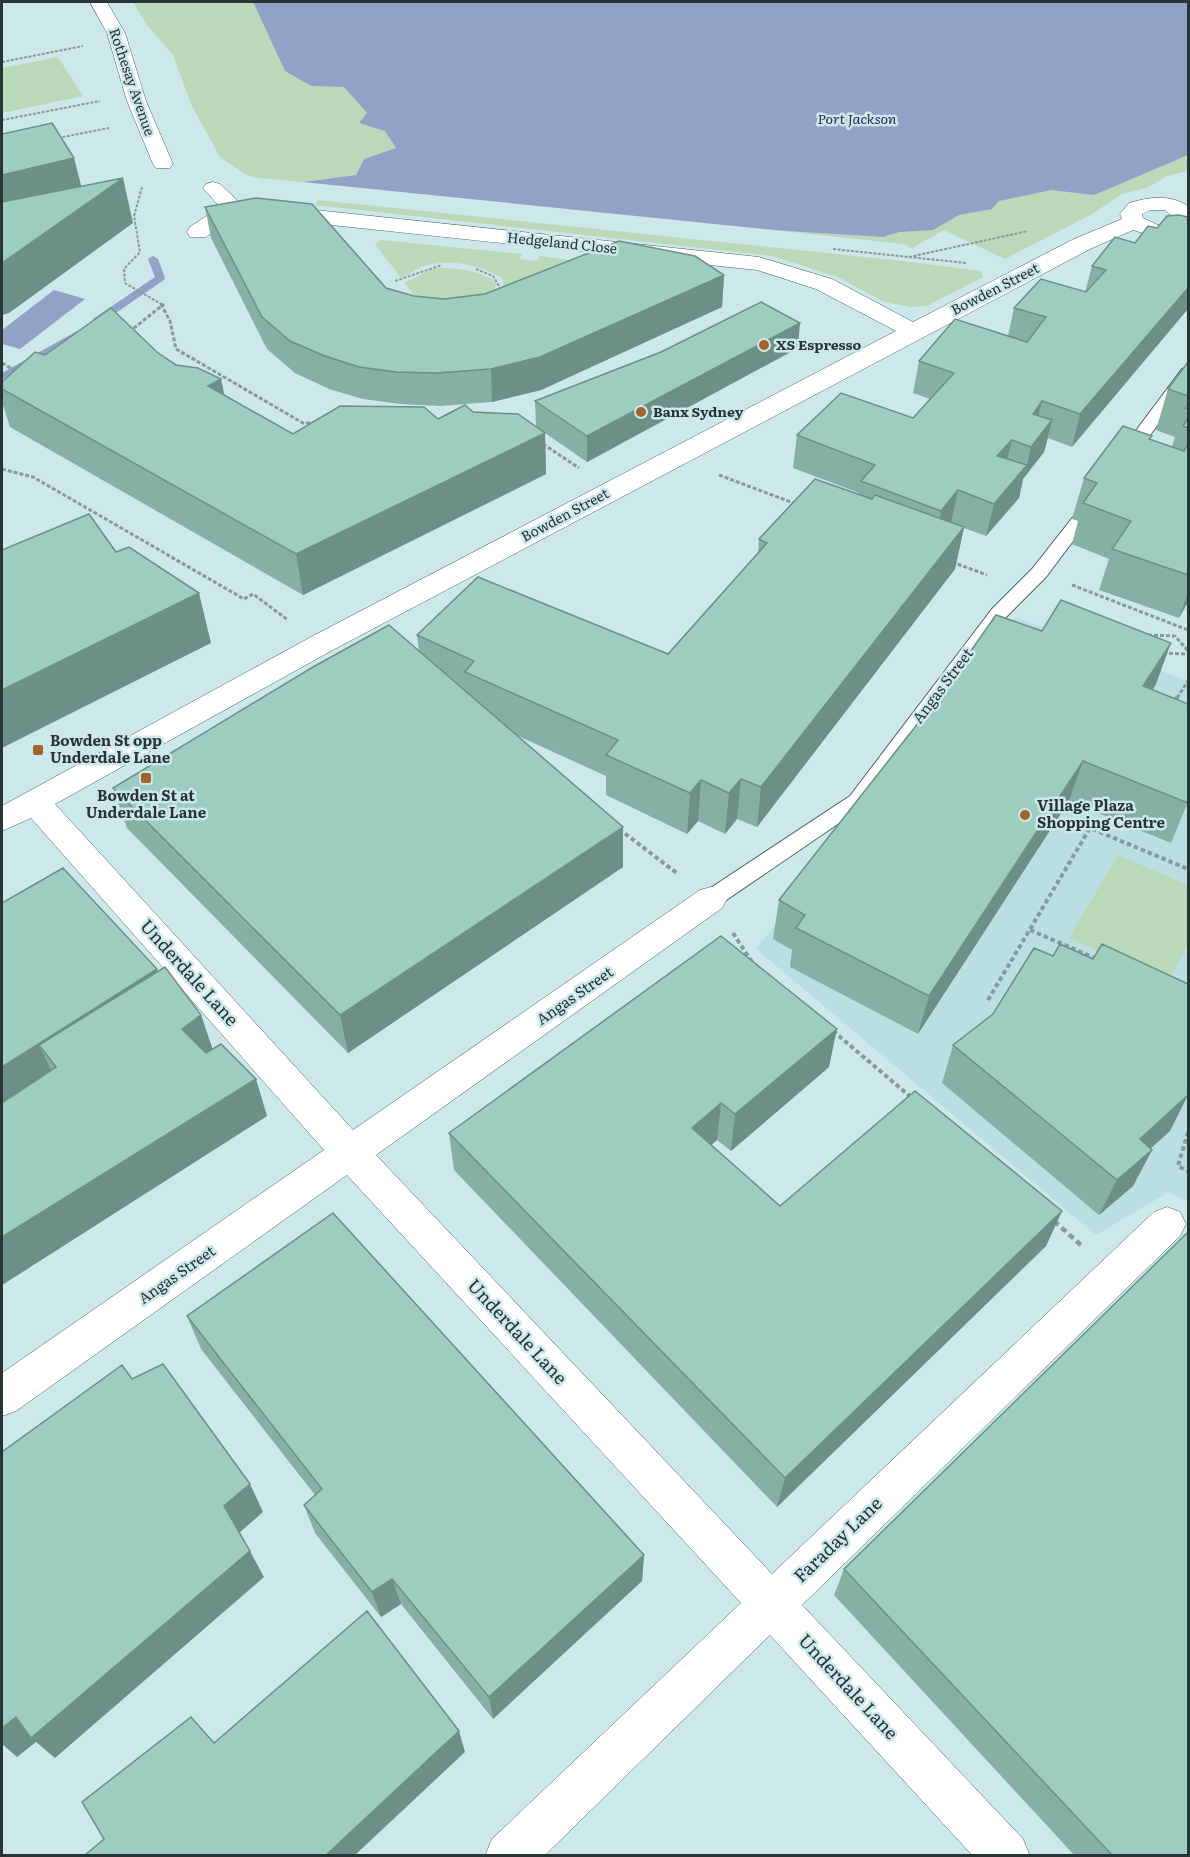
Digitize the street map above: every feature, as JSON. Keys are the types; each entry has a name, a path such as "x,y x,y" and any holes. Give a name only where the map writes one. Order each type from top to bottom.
{"street":[{"name":"Rothesay Avenue","path":"98,2 106,10 120,39 142,118 163,164"},
{"path":"198,232 233,208 213,188"},
{"path":"1180,200 1187,225 1169,232 1153,231 1134,222 1131,214 1136,207 1180,200"},
{"name":"Hedgeland Close","path":"233,208 759,264 824,284 913,331"},
{"name":"Bowden Street","path":"2,820 321,644 612,490 1082,244 1134,222"},
{"name":"Underdale Lane","path":"35,802 351,1154 1006,1856"},
{"name":"Angas Street","path":"2,1398 711,899"},
{"name":"Faraday Lane","path":"509,1856 1167,1224"}],"lane":[{"path":"1145,466 1120,464 1188,372"},
{"name":"Angas Street","path":"711,899 856,801 999,613 1040,573 1079,521"}],"path":[{"path":"2,62 91,44"},
{"path":"2,120 107,100"},
{"path":"57,138 113,127"},
{"path":"137,178 142,186 134,216 140,252 124,269 125,283 164,304 169,310 176,349 303,423 327,424"},
{"path":"126,208 137,206"},
{"path":"906,257 955,247"},
{"path":"395,281 407,279 427,267 448,266"},
{"path":"474,269 496,277 504,294"},
{"path":"127,334 164,304"},
{"path":"2,363 22,375"},
{"path":"534,438 612,490"},
{"path":"673,458 805,507"},
{"path":"2,469 33,477 244,599 253,594 321,644"},
{"path":"948,560 1025,589"},
{"path":"1040,573 1188,630"},
{"path":"1149,641 1142,635 1175,636 1188,653"},
{"path":"1157,648 1165,655 1188,653"},
{"path":"1174,704 1188,681"},
{"path":"617,827 711,899 749,959 758,966"},
{"path":"988,1000 1090,828 1188,869"},
{"path":"1029,930 1104,962"},
{"path":"829,1027 917,1102"},
{"path":"1188,1132 1178,1166 1188,1172"},
{"path":"1047,1216 1115,1275"}],"shaded area":[{"name":"Village Plaza Shopping Centre","path":"1016,617 1188,681 1188,1202 1169,1192 1096,1235 756,949"}],"green space":[{"path":"133,2 253,2 285,71 311,86 344,87 367,113 359,123 385,131 396,148 364,159 356,175 303,182 246,175 220,157 191,104 173,55 147,25"},
{"path":"58,57 83,96 2,113 2,68"},
{"path":"1188,144 1188,171 1167,176 1147,188 1122,194 1092,214 1005,259 944,230 912,248 903,244 774,230 819,213"},
{"path":"318,200 903,261 981,271 983,277 927,306 911,307 884,302 838,277 772,256 315,205"},
{"path":"381,240 522,254 519,259 537,261 540,256 575,261 504,288 502,278 483,269 463,264 431,264 401,278 375,244"},
{"path":"436,268 460,269 483,275 497,283 495,288 500,296 418,301 404,282"},
{"path":"1118,855 1188,885 1188,944 1168,983 1069,938"}],"water":[{"name":"Port Jackson","path":"253,2 1188,2 1188,155 1094,195 1051,190 999,201 992,209 959,215 933,230 899,232 883,237 774,230 303,182 356,175 364,159 396,148 385,131 359,123 367,113 344,87 311,86 285,71"},
{"path":"54,290 85,299 20,349 2,344 2,330"}],"building":[{"path":"52,123 74,158 2,175 2,134"},
{"path":"123,178 2,263 2,202"},
{"path":"256,198 312,204 386,288 414,296 444,299 485,294 619,241 695,256 724,275 540,357 491,369 437,373 396,372 359,367 290,341 262,317 205,207"},
{"path":"1167,216 1188,217 1188,288 1080,414 1042,401 1033,414 1052,420 1031,447 1012,440 997,456 1027,465 994,504 958,490 941,511 861,481 875,465 797,435 841,393 913,418 954,373 919,361 955,319 1027,342 1046,317 1014,308 1041,279 1086,292 1106,270 1092,266 1115,237 1135,243 1148,226 1157,228"},
{"path":"761,302 800,323 587,436 535,401 661,352"},
{"path":"111,308 157,352 176,365 198,368 221,379 208,386 293,434 340,406 424,407 438,419 465,405 473,412 518,414 545,433 296,554 2,389 2,382 35,352 45,355"},
{"path":"1188,362 1188,396 1168,389"},
{"path":"1188,418 1188,428 1183,426"},
{"path":"1123,426 1152,436 1149,439 1184,451 1188,444 1188,575 1112,549 1131,521 1083,503 1097,483 1084,478"},
{"path":"815,479 872,499 875,495 964,527 761,787 741,779 729,793 701,780 690,793 606,755 618,740 465,672 474,661 417,635 478,577 668,654 767,543 759,539"},
{"path":"89,514 116,552 129,547 199,593 2,690 2,550"},
{"path":"1061,600 1171,643 1143,686 1188,704 1188,803 1083,761 929,996 796,928 805,915 779,900 937,699 996,615 1042,631"},
{"path":"389,625 623,827 340,1015 113,788 313,667"},
{"path":"63,868 157,969 2,1067 2,903"},
{"path":"721,936 837,1029 735,1114 721,1103 692,1128 780,1206 915,1091 1062,1211 785,1478 449,1133"},
{"path":"1060,944 1093,959 1102,944 1188,984 1188,1095 1140,1139 1152,1150 1117,1180 953,1045 993,1014 1034,948 1053,956"},
{"path":"165,967 201,1015 182,1029 206,1053 221,1044 256,1079 2,1237 2,1103 56,1067 39,1045"},
{"path":"333,1213 644,1555 489,1697 392,1579 372,1592 304,1505 322,1489 187,1316"},
{"path":"1188,1232 1188,1856 1113,1856 844,1569"},
{"path":"163,1364 250,1484 224,1506 250,1551 31,1738 16,1717 2,1728 2,1452 122,1365 132,1379"},
{"path":"367,1611 459,1731 325,1856 84,1856 104,1839 82,1802 191,1717 214,1743"}],"waterway":[{"path":"97,321 160,278 153,259"},
{"path":"2,377 25,366 77,334"}],"place":[{"name":"XS Espresso","path":"764,345"},
{"name":"Banx Sydney","path":"641,412"},
{"name":"Bowden St opp Underdale Lane","path":"38,750"},
{"name":"Bowden St at Underdale Lane","path":"146,778"},
{"name":"Village Plaza Shopping Centre","path":"1025,815"}]}
